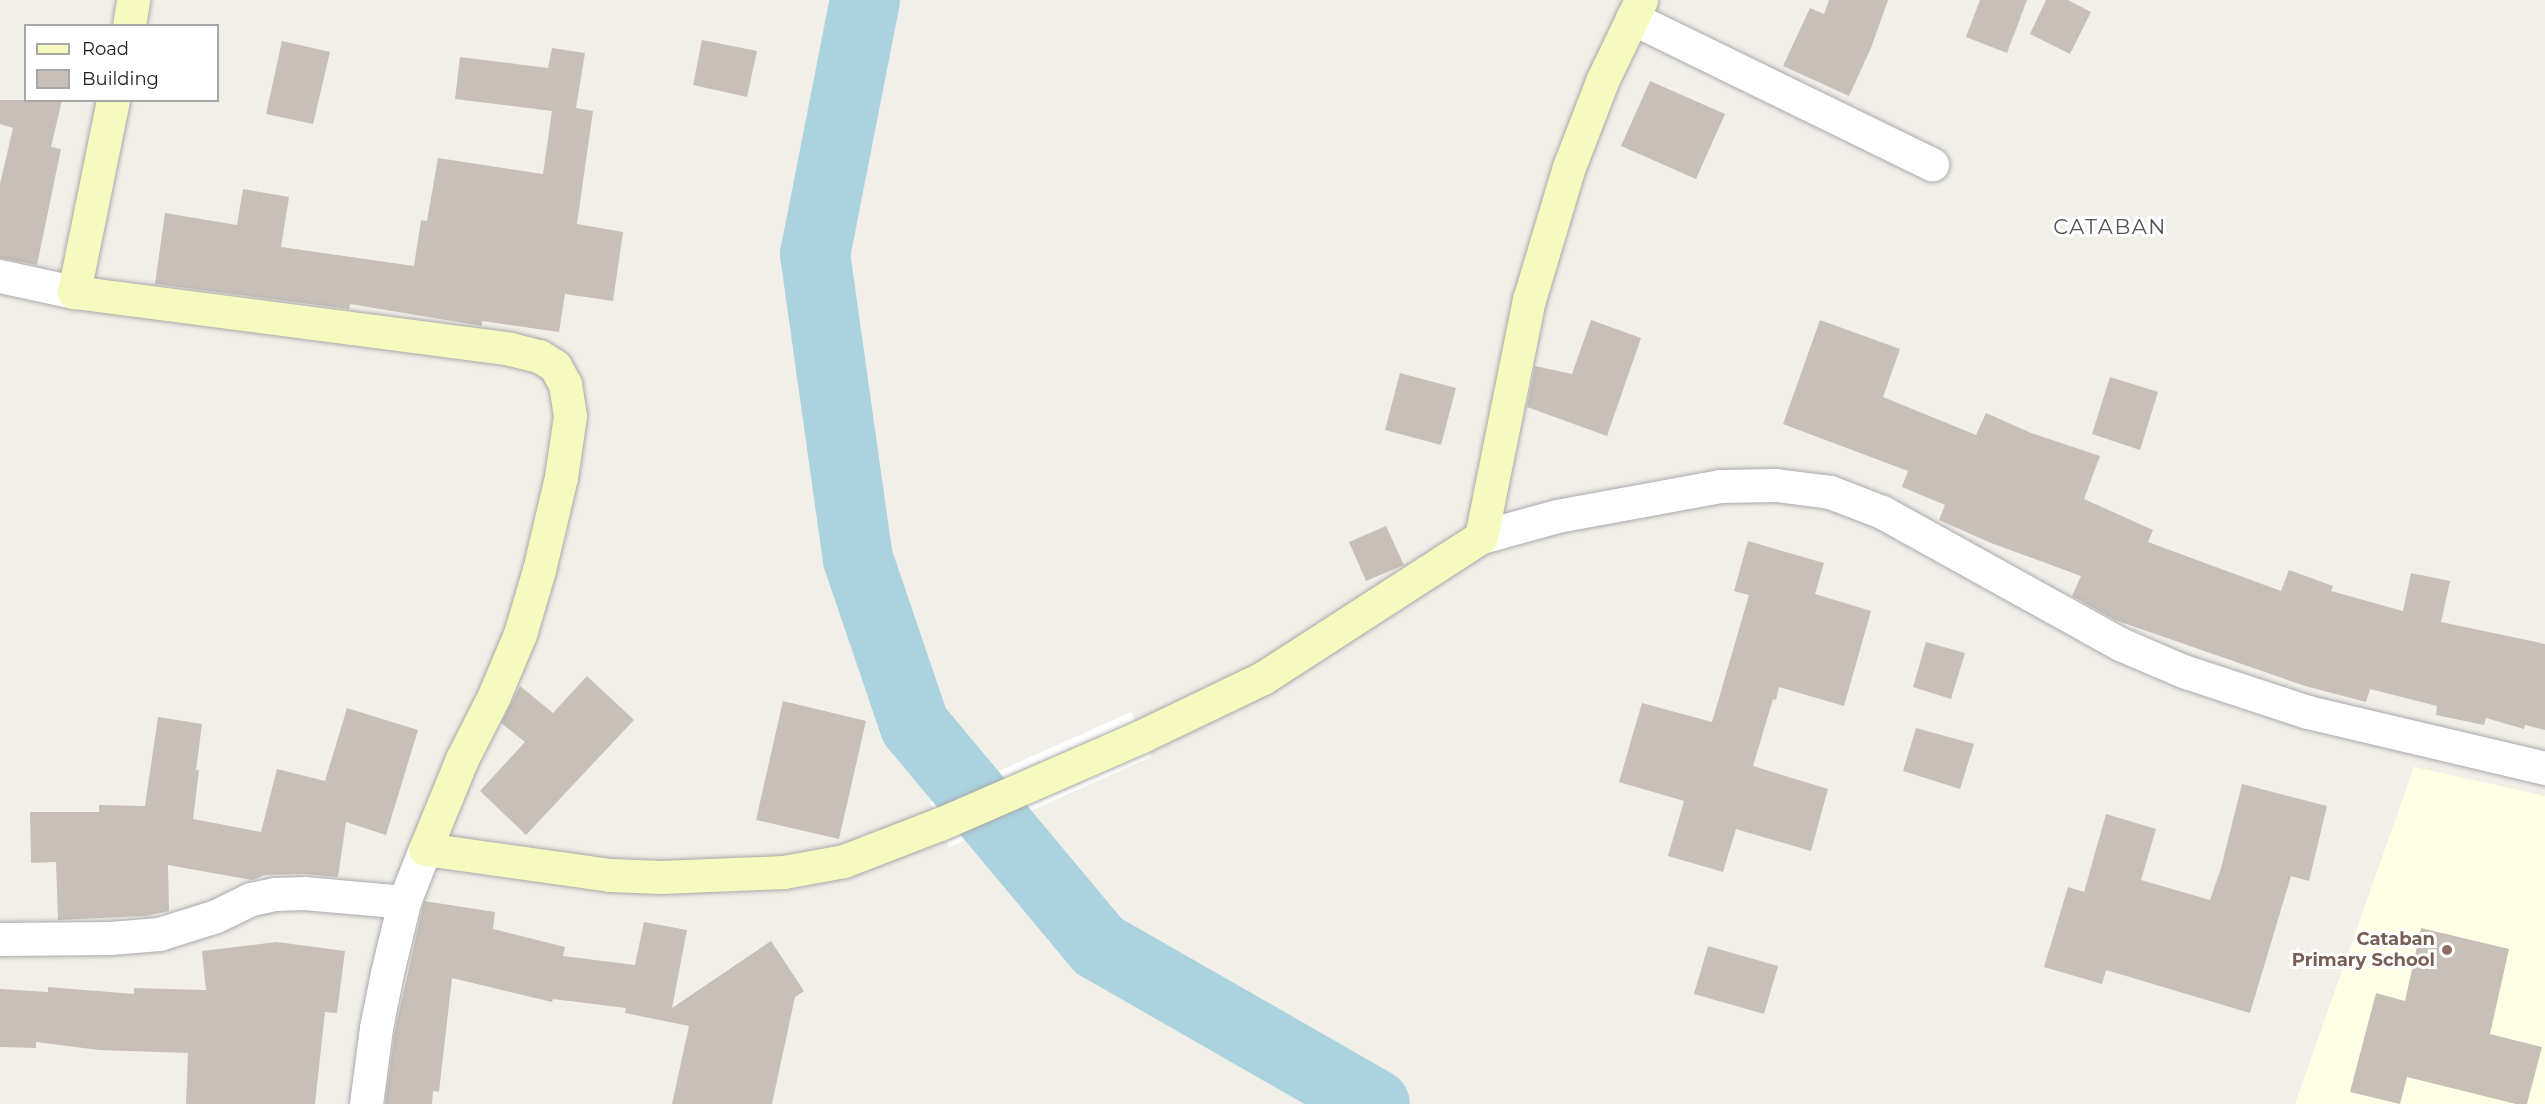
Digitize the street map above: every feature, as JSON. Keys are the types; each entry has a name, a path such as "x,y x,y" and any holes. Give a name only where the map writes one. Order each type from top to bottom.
{"street":[{"path":"129,24 133,0"},
{"path":"1481,537 1529,300 1569,167 1603,79 1637,9 1932,164"},
{"path":"75,292 113,102"},
{"path":"0,276 75,292 452,340 539,356 555,366 565,384 570,416 561,477 539,570 520,634 453,780 404,902 375,1028 366,1104"},
{"path":"425,849 610,875 661,877 784,872 844,861 940,824 1142,736 1263,678 1481,537 1557,516 1720,486 1776,485 1830,492 1882,512 2120,644 2183,672 2308,712 2545,768"},
{"path":"0,939 110,938 159,934 216,916 251,900 274,894 304,893 404,902"}],"shaded area":[{"name":"Cataban Primary School","path":"2414,767 2545,796 2545,1104 2295,1104"}],"pier":[{"path":"1131,712 1151,757 949,847 930,802"}],"building":[{"path":"1829,0 1888,0 1871,48 1849,96 1783,66 1810,8 1824,14"},
{"path":"1980,0 2027,0 2007,53 1966,37"},
{"path":"2046,0 2068,0 2091,12 2070,54 2030,34"},
{"path":"702,40 757,51 747,97 693,85"},
{"path":"282,41 330,52 313,124 266,114"},
{"path":"552,48 585,53 576,108 593,111 577,224 623,232 613,301 565,294 559,332 482,321 482,326 350,304 349,309 155,284 165,213 237,225 243,189 289,197 281,247 414,266 421,220 427,221 438,158 543,174 552,111 455,99 460,57 548,68"},
{"path":"1650,81 1725,114 1696,179 1621,146"},
{"path":"0,100 62,102 51,147 61,149 37,265 0,258 0,184 13,128 0,124"},
{"path":"1591,320 1641,338 1607,436 1527,407 1535,366 1572,374"},
{"path":"1820,320 1900,349 1883,397 1976,435 1986,413 2031,433 2100,456 2084,499 2153,530 2148,542 2281,591 2289,570 2333,586 2331,591 2403,611 2411,573 2450,581 2441,622 2545,644 2545,730 2525,725 2524,729 2486,718 2484,725 2436,715 2437,706 2370,689 2366,702 2305,686 2115,620 2072,596 2081,576 1991,543 1939,520 1945,505 1902,487 1908,471 1783,424"},
{"path":"1400,373 1456,388 1441,445 1385,430"},
{"path":"2110,377 2158,392 2140,450 2092,434"},
{"path":"1386,526 1404,565 1366,581 1349,542"},
{"path":"1748,541 1824,563 1815,594 1871,611 1844,706 1779,687 1776,700 1773,699 1753,766 1828,789 1811,851 1736,829 1723,872 1668,856 1684,801 1619,782 1642,703 1712,722 1749,595 1734,591"},
{"path":"1926,642 1965,653 1951,699 1913,687"},
{"path":"587,676 634,720 526,835 480,791 525,742 501,723 520,686 553,713"},
{"path":"783,701 866,721 839,839 756,820"},
{"path":"347,708 418,730 386,835 346,822 338,877 303,874 265,875 252,880 168,865 169,911 145,916 58,920 56,862 31,863 30,812 99,812 99,805 145,806 158,717 202,724 193,819 261,832 277,769 325,781"},
{"path":"1916,728 1974,744 1960,789 1903,771"},
{"path":"2242,784 2327,806 2309,881 2291,876 2250,1013 2106,970 2102,984 2044,967 2068,887 2084,892 2106,814 2156,829 2141,880 2210,900 2221,868"},
{"path":"424,901 495,912 493,929 565,947 563,956 635,965 644,922 687,930 672,1008 771,941 804,991 795,997 772,1104 672,1104 689,1026 625,1013 626,1008 553,999 552,1002 452,978 439,1092 433,1091 432,1104 385,1104 395,1031"},
{"path":"2421,928 2509,949 2490,1034 2542,1047 2527,1104 2516,1104 2407,1077 2400,1104 2350,1092 2376,993 2405,1001"},
{"path":"277,942 345,951 337,1013 325,1012 315,1104 186,1104 188,1053 99,1050 36,1042 36,1048 0,1047 0,989 48,992 48,987 134,994 134,988 206,990 202,951"},
{"path":"1708,946 1778,966 1764,1014 1694,994"}],"waterway":[{"path":"865,0 815,254 858,559 915,726 1099,946 1375,1104"}],"place":[{"name":"Cataban Primary School","path":"2447,950"}],"district":[{"name":"CATABAN","path":"2110,227"}]}
